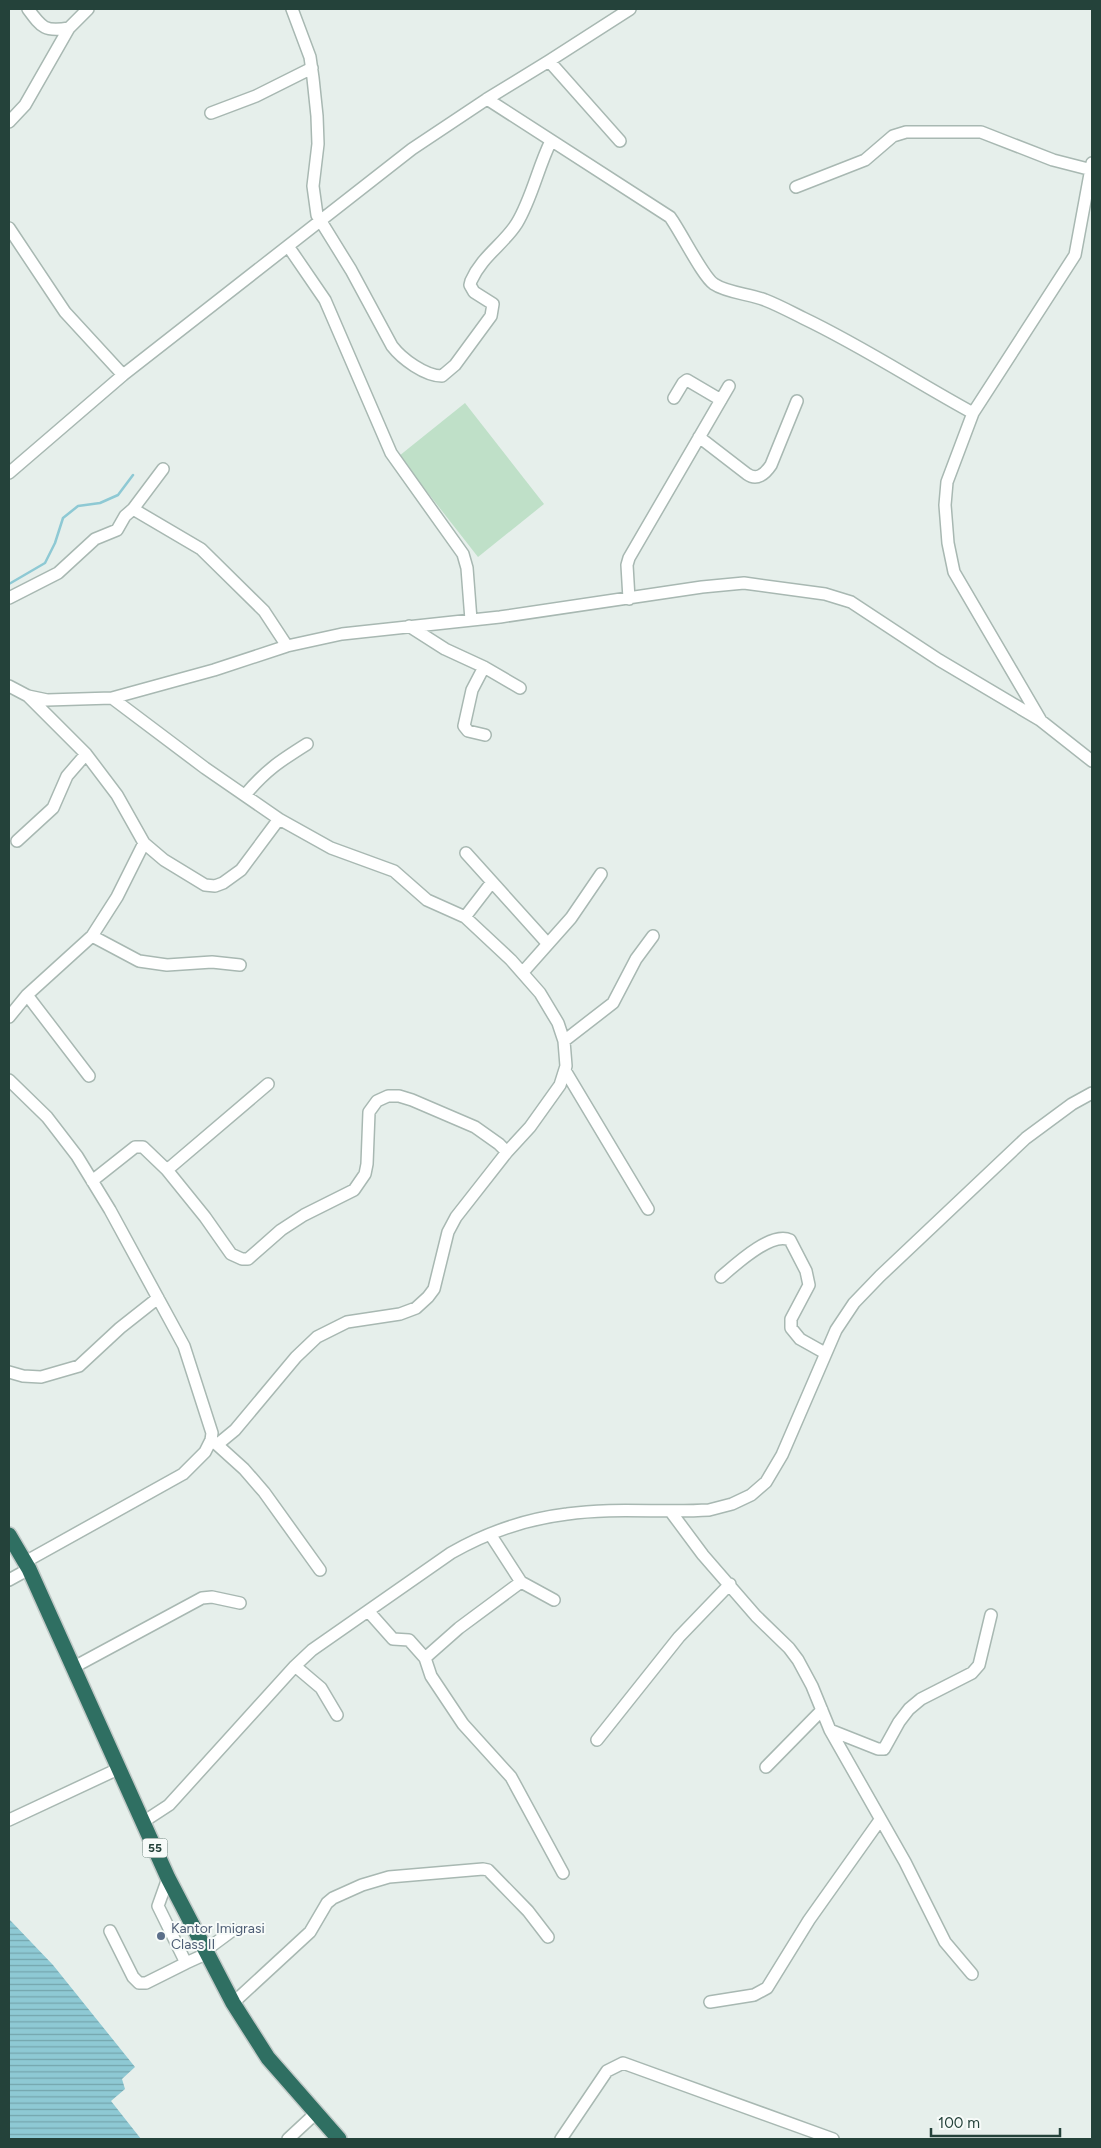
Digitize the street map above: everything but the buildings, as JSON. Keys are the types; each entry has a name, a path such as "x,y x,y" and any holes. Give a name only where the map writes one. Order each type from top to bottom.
{"highway":[{"name":"55","path":"9,1535 27,1565 168,1878 233,2003 268,2058 339,2139"}],"street":[{"path":"28,9 44,27 54,30 69,28"},
{"path":"9,122 25,106 69,28 88,9"},
{"path":"292,9 310,57 318,116 318,144 313,186 314,204 320,220 351,270 396,352 427,372 442,376 455,365 491,316 493,304 474,292 470,285 471,280 485,257 515,225 522,213 540,164 551,141"},
{"path":"9,473 123,375 412,149 487,98 550,61 630,9"},
{"path":"550,61 620,141"},
{"path":"211,112 256,96 312,68"},
{"path":"487,98 670,218 681,232 707,277 715,285 764,300 810,321 884,360 917,382 973,413"},
{"path":"796,187 866,160 893,136 906,132 981,132 1053,160 1092,167 1074,257 973,413 947,482 945,505 950,553 957,578 1040,720"},
{"path":"9,228 65,312 123,375"},
{"path":"288,246 325,300 392,453 463,554 467,568 471,620"},
{"path":"674,398 687,380 720,400"},
{"path":"629,598 627,565 629,558 729,386"},
{"path":"699,437 747,474 757,477 764,474 771,465 797,401"},
{"path":"9,598 58,573 95,539 117,530 125,516 133,509 163,469"},
{"path":"133,509 201,549 264,611 287,646"},
{"path":"9,686 28,696 47,700 65,701 112,698 214,670 287,646 342,634 471,620 702,587 744,583 834,597 851,602 939,660 1040,720 1092,761"},
{"path":"409,626 445,649 484,667 520,688"},
{"path":"484,667 472,690 464,726 468,731 485,735"},
{"path":"28,696 86,754 117,795 144,842 164,860 205,885 215,886 223,883 242,870 279,819"},
{"path":"112,698 190,757 279,819 331,848 394,871 427,900 465,917 523,972 551,1008 564,1041 566,1072 648,1209"},
{"path":"245,795 262,774 274,764 307,744"},
{"path":"17,840 53,808 67,776 86,754"},
{"path":"9,1017 27,995 92,936 117,897 144,842"},
{"path":"466,853 548,944"},
{"path":"523,972 571,918 601,874"},
{"path":"465,917 492,882"},
{"path":"92,936 139,961 167,964 212,962 240,964"},
{"path":"564,1041 612,1003 636,959 653,936"},
{"path":"27,995 89,1076"},
{"path":"9,1580 27,1565 182,1474 214,1442 235,1430 296,1357 317,1337 347,1322 400,1314 416,1308 434,1289 451,1225 507,1152 530,1127 560,1085 566,1072"},
{"path":"9,1080 47,1117 77,1156 92,1181 184,1346 204,1404 214,1442 244,1469 264,1492 320,1570"},
{"path":"167,1170 268,1084"},
{"path":"143,1822 169,1805 295,1666 327,1639 451,1554 490,1534 567,1514 710,1510 732,1504 750,1495 766,1482 782,1455 825,1353 844,1315 880,1276 1026,1138 1072,1104 1092,1093"},
{"path":"92,1181 135,1147 147,1149 167,1170 205,1217 230,1254 242,1259 256,1254 282,1230 304,1214 354,1190 365,1174 367,1164 369,1112 377,1101 388,1096 398,1096 412,1100 475,1127 500,1144 507,1152"},
{"path":"721,1277 762,1245 779,1238 790,1240 806,1271 809,1285 791,1319 791,1328 800,1339 825,1353"},
{"path":"9,1372 23,1376 41,1377 78,1366 120,1328 158,1298"},
{"path":"671,1512 703,1554 756,1616 798,1660 812,1686 830,1730 880,1820 906,1862 945,1942 972,1974"},
{"path":"490,1534 521,1582 554,1600"},
{"path":"425,1658 460,1628 521,1582"},
{"path":"597,1740 680,1637 730,1584"},
{"path":"74,1667 202,1598 216,1598 240,1603"},
{"path":"369,1612 393,1639 408,1640 425,1658 431,1676 463,1724 511,1777 563,1873"},
{"path":"830,1730 878,1749 884,1749 899,1722 909,1709 921,1699 972,1673 979,1665 991,1615"},
{"path":"295,1666 322,1688 337,1716"},
{"path":"766,1767 822,1710"},
{"path":"9,1820 118,1769"},
{"path":"710,2002 754,1995 767,1988 809,1920 880,1820"},
{"path":"233,2003 310,1932 327,1903 333,1898 362,1885 389,1877 488,1870 528,1911 548,1937"},
{"path":"168,1878 158,1906 186,1963"},
{"path":"110,1931 133,1977 140,1983 146,1983 207,1952 233,1930"},
{"path":"561,2139 607,2071 623,2063 833,2139"},
{"path":"288,2139 316,2113"}],"green space":[{"path":"465,403 544,504 478,557 399,456"}],"water":[{"path":"9,1919 53,1965 135,2067 122,2079 125,2089 111,2101 141,2139 9,2139"}],"waterway":[{"path":"9,584 45,563 55,543 63,518 78,506 100,503 118,495 133,475"}],"place":[{"name":"Kantor Imigrasi Class II","path":"161,1936"}]}
